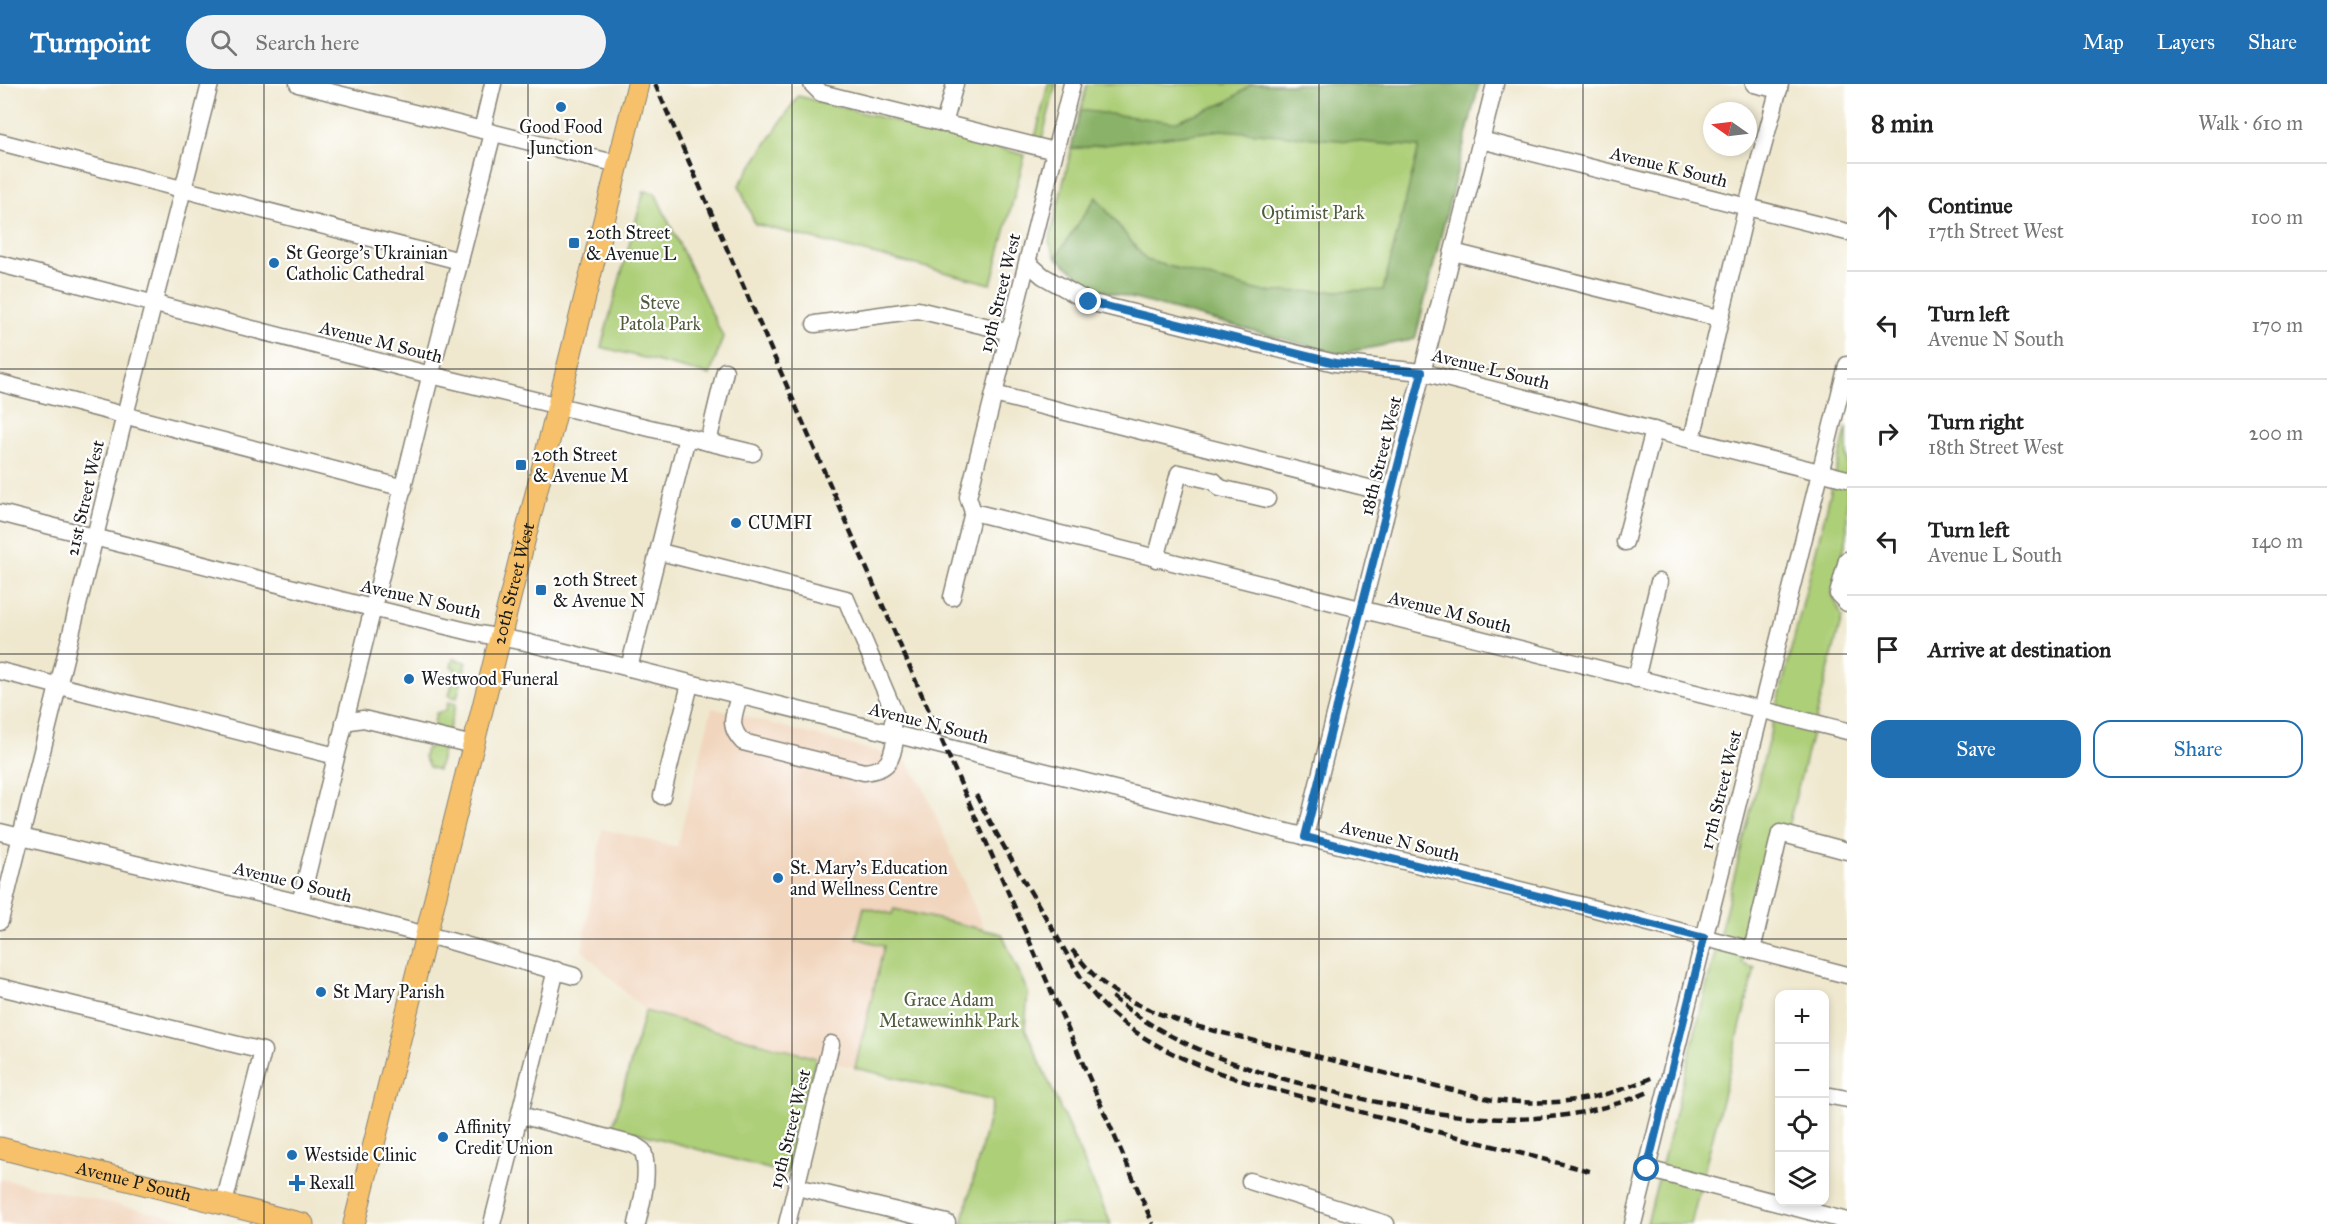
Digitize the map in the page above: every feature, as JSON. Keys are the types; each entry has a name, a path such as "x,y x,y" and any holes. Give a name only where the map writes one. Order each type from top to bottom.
{"main road":[{"name":"20th Street West","path":"354,1224 638,84"},
{"name":"Avenue P South","path":"0,1150 303,1224"}],"street":[{"name":"21st Street West","path":"0,921 125,415 210,84"},
{"path":"298,84 618,164"},
{"path":"300,903 460,261 488,132 493,84"},
{"path":"812,84 821,93 1055,151"},
{"path":"944,123 955,84"},
{"name":"19th Street West","path":"952,597 973,512 968,497 1072,84"},
{"name":"18th Street West","path":"1305,837 1495,84"},
{"path":"1692,439 1746,207 1780,87 1754,84"},
{"name":"Avenue K South","path":"1481,140 1847,232"},
{"path":"0,142 460,261"},
{"path":"1452,252 1719,318"},
{"name":"Avenue L South","path":"1028,263 1043,276 1089,302 1335,363 1422,372 1847,479"},
{"name":"Avenue M South","path":"0,264 430,375 753,453"},
{"path":"815,324 918,310 1010,332"},
{"name":"17th Street West","path":"1633,1224 1847,365"},
{"path":"708,442 725,371"},
{"path":"0,383 404,488"},
{"path":"994,394 1392,494"},
{"path":"1624,542 1654,429"},
{"path":"629,668 660,552 687,437"},
{"path":"1156,559 1179,473 1214,481 1220,488 1267,500"},
{"name":"Avenue M South","path":"973,512 1847,731"},
{"name":"Avenue N South","path":"0,513 372,608 629,668 1305,837 1847,975"},
{"path":"660,552 846,599 895,714 891,759 879,770 864,772 743,742 735,734 732,725 739,696"},
{"path":"1847,560 1838,594 1847,603"},
{"path":"1636,679 1659,582"},
{"path":"0,671 336,756"},
{"path":"662,796 690,684"},
{"path":"344,722 363,719 473,745"},
{"name":"Avenue O South","path":"0,832 300,903 574,976"},
{"path":"1752,951 1780,833 1847,850"},
{"path":"492,1224 556,970"},
{"path":"0,987 263,1051 224,1203"},
{"name":"19th Street West","path":"788,1224 831,1044"},
{"path":"520,1115 634,1145 643,1151 647,1163 637,1224"},
{"path":"1647,1169 1847,1221"},
{"path":"1250,1181 1386,1224"},
{"path":"796,1187 947,1223"}],"shaded area":[{"name":"St. Mary's Education and Wellness Centre","path":"712,708 905,759 922,784 984,929 894,909 855,1068 645,1011 582,950 602,829 677,847"},
{"path":"0,1179 77,1196 208,1224 0,1224"}],"green space":[{"path":"1048,84 1056,84 1041,143 1034,142"},
{"name":"Optimist Park","path":"1087,84 1479,84 1415,339 1339,354 1094,288 1056,257 1049,242"},
{"path":"1252,84 1479,84 1415,339 1339,354 1094,288 1056,257 1096,197 1146,260 1264,292 1383,290 1419,147 1221,130 1071,149 1080,110 1174,122 1227,102"},
{"path":"798,96 1025,155 991,284 755,224 739,185"},
{"name":"Steve Patola Park","path":"644,191 655,193 723,337 710,375 601,347"},
{"path":"1847,427 1847,537 1832,593 1842,617 1787,830 1776,827 1742,964 1755,968 1691,1224 1647,1224"},
{"path":"453,659 466,662 457,698 449,696 456,669 451,667"},
{"path":"448,702 456,704 448,732 438,730 434,723 436,713 446,710"},
{"path":"433,745 444,747 438,770 429,767 424,757 426,749"},
{"name":"Grace Adam Metawewinhk Park","path":"864,907 892,914 894,909 1002,934 1028,993 1025,1028 1111,1224 962,1224 993,1101 855,1068 884,946 856,938"},
{"path":"645,1011 816,1058 787,1174 613,1126"}],"railway":[{"path":"655,84 1153,1224"},
{"path":"976,795 1012,861 1089,988 1120,1020 1155,1044 1213,1071 1253,1084 1593,1172"},
{"path":"1072,950 1108,987 1133,1002 1172,1018 1199,1027 1493,1100 1516,1102 1575,1100 1613,1092 1654,1077"},
{"path":"1112,997 1135,1015 1160,1030 1211,1055 1294,1082 1405,1108 1487,1118 1528,1118 1569,1114 1610,1106 1651,1091"}],"place":[{"name":"Good Food Junction","path":"561,107"},
{"name":"20th Street & Avenue L","path":"574,243"},
{"name":"St George's Ukrainian Catholic Cathedral","path":"274,263"},
{"name":"20th Street & Avenue M","path":"521,465"},
{"name":"CUMFI","path":"736,523"},
{"name":"20th Street & Avenue N","path":"541,590"},
{"name":"Westwood Funeral","path":"409,679"},
{"name":"St. Mary's Education and Wellness Centre","path":"778,878"},
{"name":"St Mary Parish","path":"321,992"},
{"name":"Affinity Credit Union","path":"443,1137"},
{"name":"Westside Clinic","path":"292,1155"},
{"name":"Rexall","path":"297,1183"}],"route":[{"path":"1089,302 1335,363 1422,372 1305,837 1704,938 1647,1169"}]}
